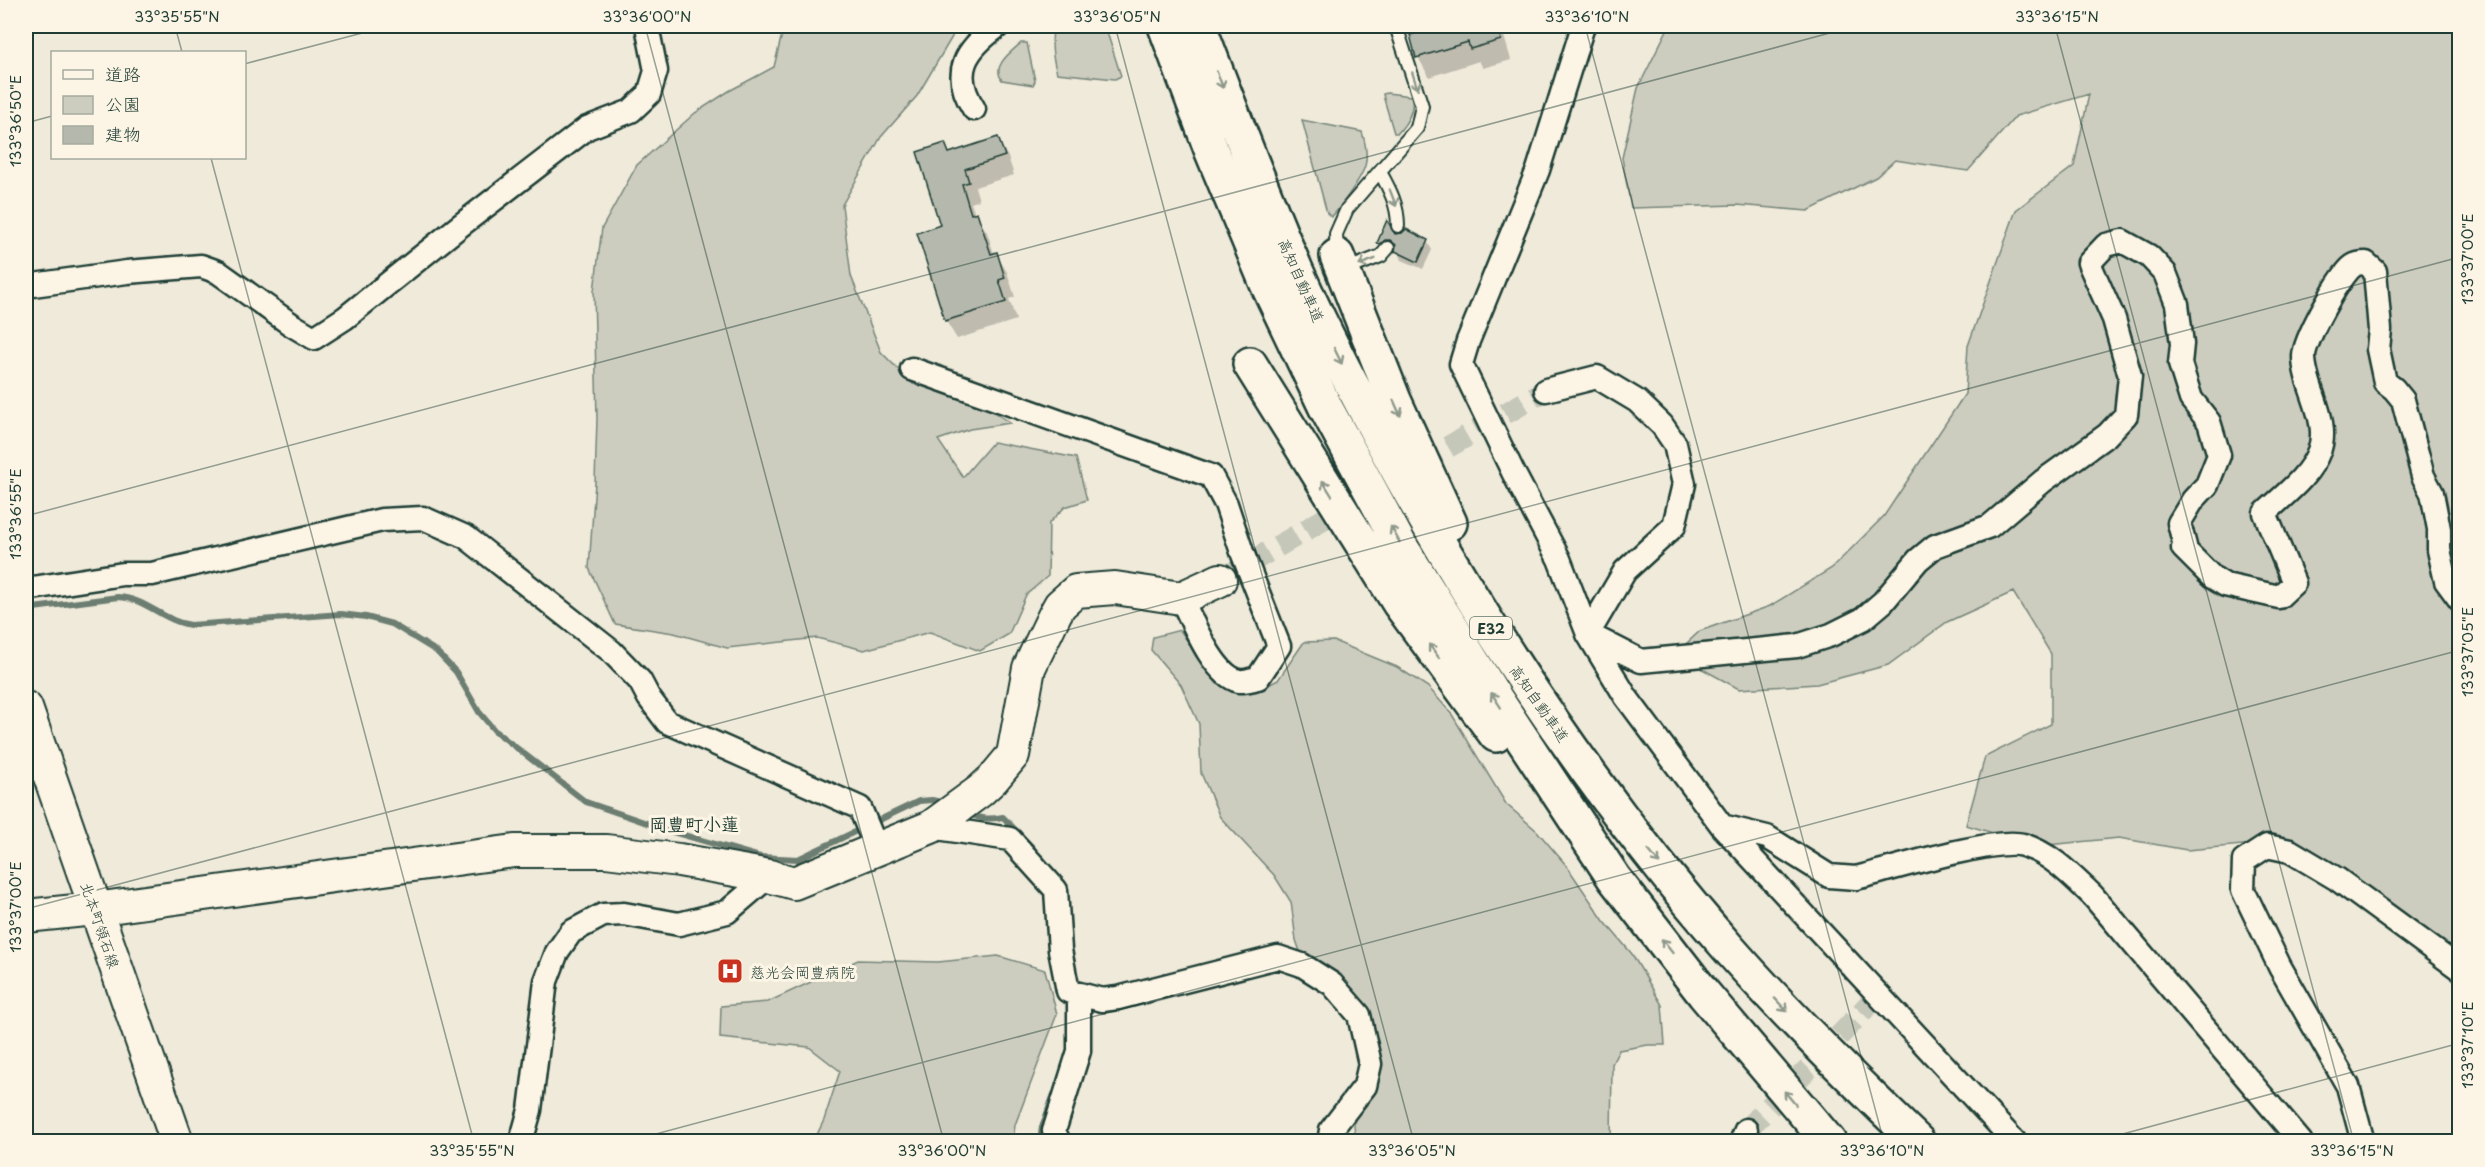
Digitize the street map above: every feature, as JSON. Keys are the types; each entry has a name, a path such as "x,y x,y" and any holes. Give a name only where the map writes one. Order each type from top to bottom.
{"highway":[{"name":"E32","path":"1165,26 1212,152 1267,284 1326,408 1406,554 1496,699 1614,878 1704,994 1829,1142"},
{"name":"高知自動車道","path":"1199,26 1297,272 1356,394 1432,532 1525,684 1630,828 1729,949 1836,1063 1918,1142"},
{"path":"1340,264 1394,400 1448,520 1630,828"},
{"path":"1250,364 1399,603 1481,716 1614,878"}],"street":[{"path":"26,286 127,272 201,266 218,272 314,338 345,318 461,225 588,128 631,111 649,94 656,71 647,26"},
{"path":"975,109 966,96 962,80 965,59 974,47 998,26"},
{"path":"1583,26 1538,170 1490,286 1461,364 1513,472 1559,559 1588,634 1626,697 1722,826 1877,998 2015,1142"},
{"path":"1588,634 1641,661 1797,646 1831,635 1863,619 1883,602 1918,560 1935,546 1990,526 2043,481 2107,435 2127,415 2130,376 2114,319 2089,262 2106,245 2122,241 2149,256 2165,273 2177,304 2182,345 2180,364 2191,399 2208,422 2219,454 2206,485 2178,523 2185,546 2183,548 2212,577 2225,585 2279,597 2294,584 2265,513 2303,476 2319,451 2322,431 2303,356 2328,298 2354,265 2366,263 2375,270 2380,330 2378,349 2385,382 2403,400 2423,476 2432,493 2439,530 2439,550 2446,581 2460,600"},
{"path":"912,369 1211,476 1226,504 1279,646 1258,678 1239,681 1221,670 1201,638 1181,598"},
{"path":"1546,390 1598,377 1637,401 1662,425 1675,444 1684,484 1674,526 1625,571 1588,634"},
{"path":"26,590 123,574 152,574 382,520 423,518 466,537 611,651 640,681 649,698 667,722 860,808 870,833"},
{"path":"26,916 95,909 514,850 606,851 679,860 769,876 794,883 870,833 949,814 1001,771 1013,755 1029,668 1060,605 1076,591 1115,588 1181,598 1220,580"},
{"name":"北本町領石線","path":"26,708 177,1142"},
{"path":"949,814 1010,838 1056,890 1060,950 1075,993 1079,1052 1054,1131 1059,1142"},
{"path":"1722,826 1767,837 1828,876 1841,878 1856,878 1998,844 2022,845 2057,862 2094,896 2301,1142"},
{"path":"2362,1142 2348,1086 2280,967 2243,890 2244,861 2267,846 2289,851 2337,879 2460,969"},
{"path":"520,1142 530,1110 546,981 557,952 571,932 603,915 624,914 679,924 727,912 769,876"},
{"path":"1075,993 1102,1000 1118,998 1278,957 1302,965 1332,984 1359,1015 1370,1064 1365,1086 1330,1130 1329,1142"}],"lane":[{"path":"1388,248 1381,256 1340,264 1336,234 1347,209 1417,128 1422,106 1396,26"},
{"path":"1380,172 1393,197 1398,214 1398,226"}],"green space":[{"path":"784,26 955,26 952,37 917,96 881,137 842,205 851,276 881,352 913,384 971,397 1010,423 970,429 938,440 963,477 993,442 1076,458 1087,500 1065,507 1049,523 1048,576 1026,595 1009,634 980,651 930,632 864,650 817,638 727,648 674,633 615,624 589,568 597,419 594,291 602,228 637,165 695,113 729,91 774,67"},
{"path":"1054,26 1105,26 1121,76 1115,79 1057,73 1052,50"},
{"path":"1669,26 2459,26 2459,955 2333,874 2265,843 2187,850 2119,838 2037,846 1966,825 1985,757 2051,724 2051,654 2013,592 1947,622 1888,665 1817,684 1739,689 1675,654 1700,631 1770,606 1832,568 1884,516 1965,394 1968,346 2016,210 2074,166 2089,94 2016,116 1968,171 1895,160 1876,177 1808,211 1737,205 1631,208 1622,158 1638,88"},
{"path":"1021,43 1027,43 1035,81 1033,85 1002,80 999,75 1004,60"},
{"path":"1383,94 1411,96 1411,111 1398,133 1394,133 1384,99"},
{"path":"1302,120 1362,132 1365,142 1366,158 1363,171 1331,217 1327,213"},
{"path":"1180,630 1217,684 1243,692 1265,687 1278,680 1304,642 1334,641 1397,667 1428,687 1451,713 1506,804 1537,831 1566,865 1604,921 1632,954 1662,1005 1665,1045 1648,1045 1619,1050 1612,1064 1611,1141 1356,1141 1354,1126 1363,1047 1350,1005 1312,986 1296,940 1291,902 1274,875 1220,817 1201,773 1199,724 1181,685 1151,650 1153,637"},
{"path":"998,956 1045,970 1057,1014 1015,1125 1013,1141 814,1141 824,1120 840,1071 809,1047 720,1038 721,1006 768,1002 858,960 938,962"}],"building":[{"path":"1439,26 1507,26 1507,29 1499,32 1501,40 1470,49 1468,42 1416,58 1410,35"},
{"path":"998,137 1005,156 965,169 969,182 962,184 971,214 977,212 991,254 997,252 1005,278 999,280 1006,302 945,321 917,233 940,225 917,152 945,143 949,153"},
{"path":"1387,220 1395,234 1402,233 1406,229 1428,240 1418,262 1395,251 1396,245 1390,240 1377,243"}],"waterway":[{"path":"26,609 118,597 137,601 172,620 191,625 341,614 366,617 392,624 436,651 456,672 479,712 495,731 586,802 673,832 760,857 798,859 919,801 932,800 945,803"},
{"path":"965,812 984,818 1003,817 1033,848"},
{"path":"1040,1142 1042,1127 1054,1094"}],"tunnel":[{"path":"1220,580 1546,390"},
{"path":"1746,1130 1873,1000"}],"place":[{"name":"慈光会岡豊病院","path":"730,971"}],"district":[{"name":"岡豊町小蓮","path":"694,823"}]}
